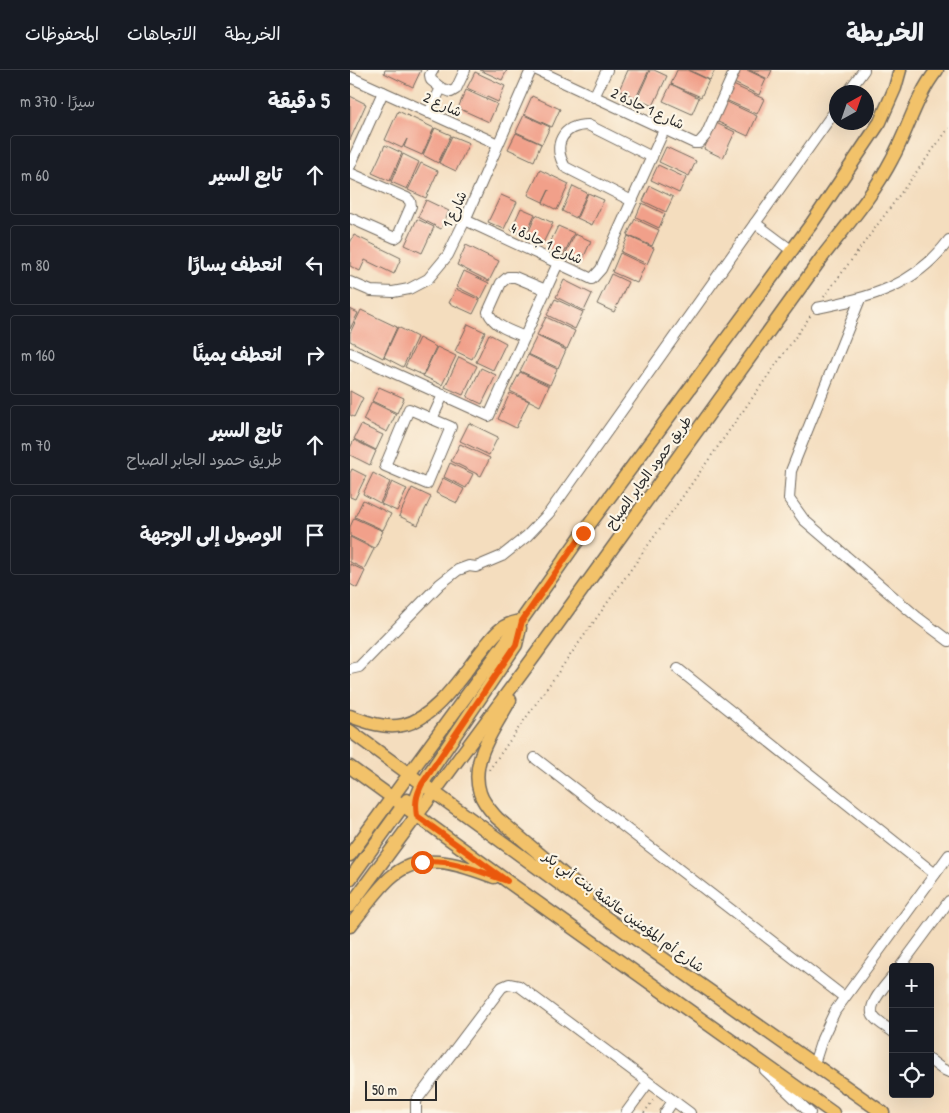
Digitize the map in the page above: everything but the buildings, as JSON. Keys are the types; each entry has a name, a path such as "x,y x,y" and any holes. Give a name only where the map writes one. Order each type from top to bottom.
{"main road":[{"name":"طريق حمود الجابر الصباح","path":"350,855 522,621 583,533 812,223 880,122 895,88 900,70"},
{"name":"طريق حمود الجابر الصباح","path":"350,906 536,654 817,264 863,204 891,162 930,78 937,70"},
{"path":"350,716 368,723 402,726 421,717 436,707 498,631 510,623 522,621 516,645 422,784 415,801 417,816"},
{"path":"536,654 481,753 478,773 480,794 497,818 591,897 623,930"},
{"name":"شارع أم المؤمنين عائشة بنت أبي بكر","path":"350,731 623,930 883,1113"},
{"path":"350,767 833,1113"},
{"path":"350,879 404,806 411,786 409,774"},
{"path":"350,926 391,877 404,869 422,862 435,860 464,866 507,881"}],"street":[{"path":"433,70 430,75 431,80 441,88 454,91 465,70"},
{"name":"شارع 1","path":"350,282 371,291 393,292 409,289 428,279 448,255 531,70"},
{"name":"شارع 1 جادة 2","path":"537,70 694,143 703,140 736,70"},
{"name":"شارع 1 جادة 2","path":"594,97 607,70"},
{"path":"853,85 864,70"},
{"name":"شارع 2","path":"350,77 498,144"},
{"path":"429,113 441,88"},
{"path":"350,166 383,92"},
{"path":"350,670 358,666 375,651 440,584 458,570 468,566 476,567 502,556 526,536 548,513 829,118"},
{"path":"632,200 565,167 558,149 561,139 570,129 579,125 588,125 652,157"},
{"name":"شارع 1 جادة 4","path":"465,220 592,279 601,269 664,130"},
{"path":"350,172 407,198 412,206 398,236 395,238 350,218"},
{"path":"754,223 791,250"},
{"path":"817,308 860,299 882,292 922,268 940,253 949,240"},
{"path":"350,353 489,416 558,263"},
{"path":"525,337 498,325 491,320 488,312 501,283 508,276 546,290"},
{"path":"860,299 791,471 789,499 804,520 917,617 949,641"},
{"path":"432,419 443,395"},
{"path":"409,409 432,419 451,427 427,484 385,466 409,409"},
{"path":"678,669 935,874"},
{"path":"534,758 844,997"},
{"path":"814,1064 828,1025 844,997 949,855"},
{"path":"903,963 949,901"},
{"path":"889,981 873,1003 871,1010 873,1016 889,1029"},
{"path":"416,1113 416,1101 502,987 509,984 519,986 690,1113"},
{"path":"745,1050 810,1113"},
{"path":"934,1063 949,1072"},
{"path":"626,1113 648,1082"},
{"path":"665,1113 673,1101"}],"path":[{"path":"490,770 817,308 949,128"},
{"path":"644,1113 659,1091"}],"route":[{"path":"422,862 435,860 464,866 507,881 417,816 416,795 516,645 522,621 583,533"}]}
